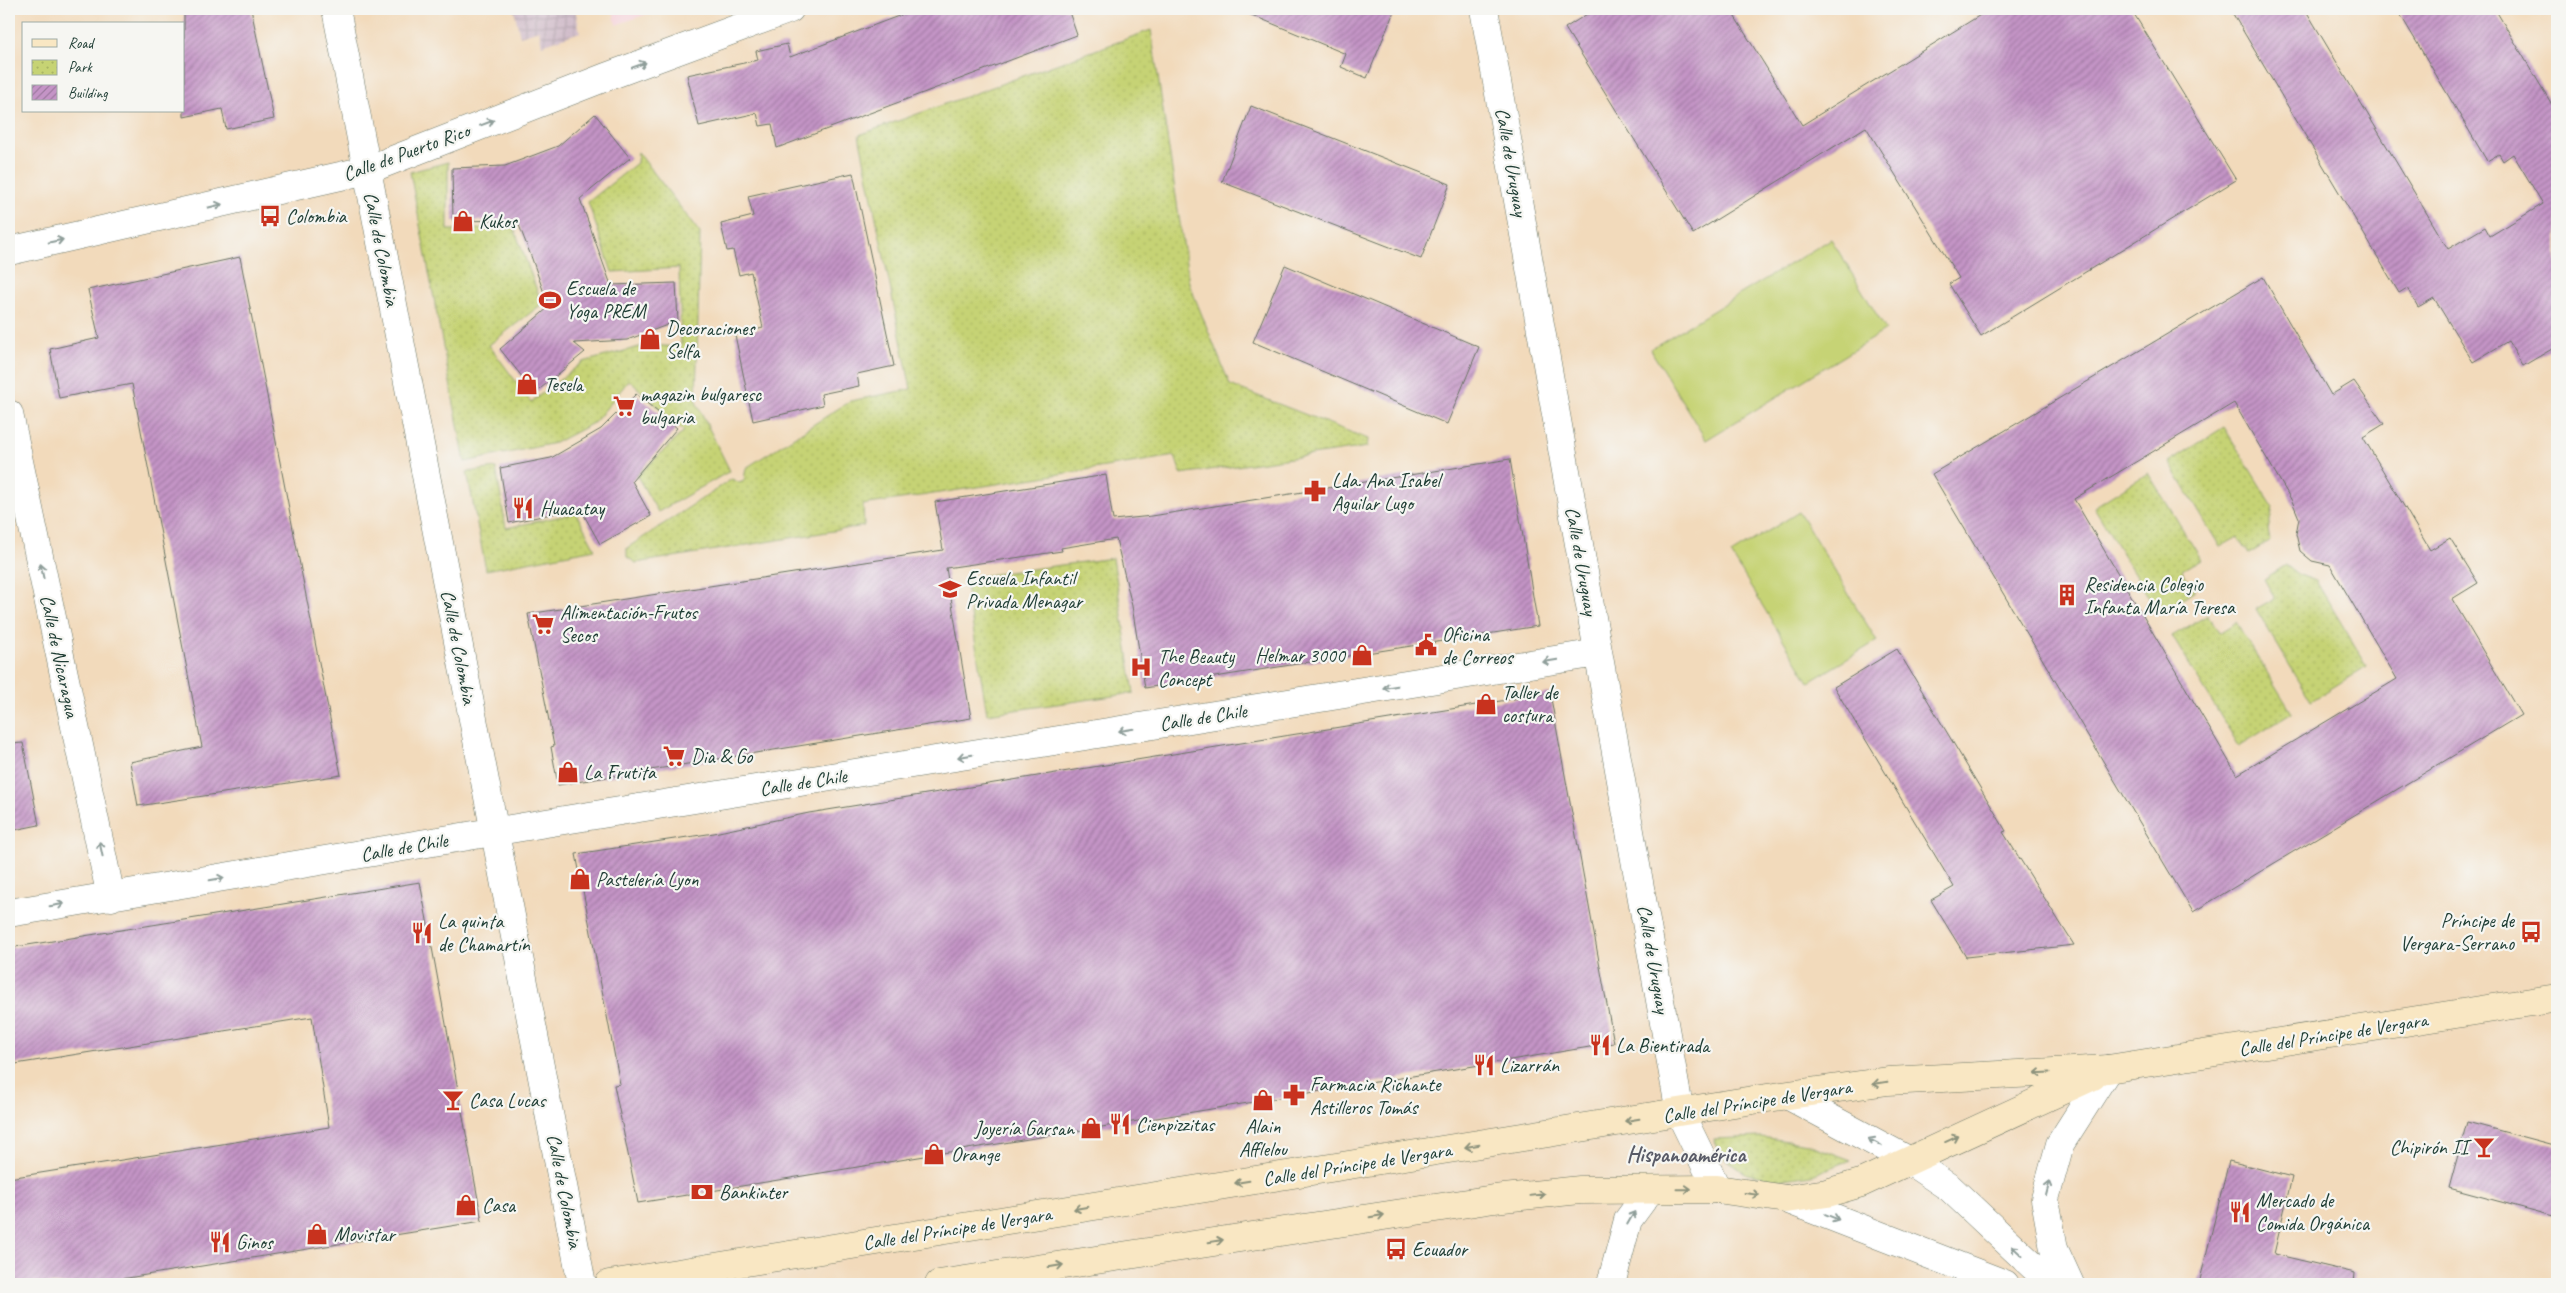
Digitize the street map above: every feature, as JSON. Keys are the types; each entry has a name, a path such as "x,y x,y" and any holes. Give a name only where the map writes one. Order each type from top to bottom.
{"main road":[{"name":"Calle del Príncipe de Vergara","path":"609,1284 1753,1100 1888,1082 2108,1069 2557,998"},
{"name":"Calle del Príncipe de Vergara","path":"938,1284 1442,1206 1580,1190 1717,1189 1786,1199 1827,1193 1861,1183 2108,1069"}],"street":[{"name":"Calle de Colombia","path":"336,9 582,1284"},
{"name":"Calle de Puerto Rico","path":"9,251 367,170 598,80 790,9"},
{"name":"Calle de Uruguay","path":"1484,9 1680,1113 1717,1189"},
{"name":"Calle de Nicaragua","path":"9,414 111,897"},
{"name":"Calle de Chile","path":"9,913 1598,653"},
{"path":"2070,1284 2054,1249 2045,1199 2060,1144 2108,1069"},
{"path":"1789,1096 1908,1160 1950,1188 2052,1284"},
{"path":"1611,1284 1628,1220 1650,1190"},
{"path":"1786,1199 2005,1284"}],"shaded area":[{"path":"514,9 575,9 580,32 542,45 539,30 520,36"},
{"path":"613,9 661,9 616,25"}],"green space":[{"path":"1151,30 1189,283 1230,385 1368,439 1367,447 1181,474 1175,456 863,505 864,526 636,563 627,557 627,548 732,479 740,483 744,480 746,468 850,401 911,389 859,135"},
{"path":"638,152 700,233 696,402 730,471 658,512 637,476 684,431 629,380 595,422 555,443 465,462 410,172 448,162 448,230 514,228 542,304 489,345 531,402 583,362 647,345 681,347 679,268 612,272 588,202 637,163"},
{"path":"1831,239 1886,330 1706,440 1650,349"},
{"path":"2224,427 2273,507 2268,530 2270,541 2249,554 2238,537 2220,547 2169,462"},
{"path":"496,468 506,528 576,513 595,549 486,570 467,472"},
{"path":"2148,473 2201,559 2182,570 2195,591 2159,614 2094,507"},
{"path":"1799,512 1877,641 1809,682 1731,554"},
{"path":"1113,558 1134,693 987,714 965,578"},
{"path":"2286,565 2297,574 2316,581 2367,666 2311,701 2256,609 2275,598 2264,579"},
{"path":"2208,615 2219,633 2236,622 2292,713 2239,746 2172,636"},
{"path":"1761,1137 1808,1144 1851,1160 1812,1175 1778,1180 1747,1174 1722,1157 1713,1139"}],"building":[{"path":"184,9 251,9 274,119 226,129 222,109 184,117"},
{"path":"917,9 1068,9 1077,35 777,148 772,124 760,126 757,113 699,126 687,75 758,60 756,51 787,44 790,57"},
{"path":"1237,9 1395,9 1367,78 1341,67 1346,54"},
{"path":"1595,9 1730,9 1802,125 1990,9 2131,9 2236,180 1981,336 1949,284 1959,278 1866,127 1693,234 1565,28"},
{"path":"2230,9 2305,9 2448,249 2485,227 2490,236 2543,204 2513,154 2503,161 2499,154 2487,161 2397,9 2495,9 2557,113 2557,346 2523,366 2508,341 2473,362 2434,298 2418,307 2407,288 2399,293"},
{"path":"1251,106 1450,184 1421,259 1222,182"},
{"path":"595,114 630,158 580,199 611,285 676,283 678,321 627,340 574,343 585,352 535,393 500,349 549,307 531,256 517,220 453,221 452,168 505,166 558,146"},
{"path":"853,173 894,366 857,374 859,386 821,394 823,405 753,421 735,335 763,328 751,272 739,275 733,250 727,251 721,224 753,216 748,196"},
{"path":"240,257 341,775 138,806 130,762 202,747 132,384 59,398 50,349 99,338 88,290"},
{"path":"1285,265 1479,347 1447,424 1253,342"},
{"name":"Residencia Colegio Infanta María Teresa","path":"2263,277 2331,395 2354,381 2384,424 2363,437 2430,550 2450,538 2478,583 2452,599 2521,715 2193,912 1932,474","holes":["2234,403 2292,501 2299,518 2296,534 2300,551 2312,561 2330,565 2397,679 2237,775 2074,499"]},
{"path":"636,394 677,428 632,481 651,516 600,544 580,508 509,523 500,468 551,458 601,429"},
{"path":"1510,459 1538,626 1145,688 1132,606 1116,539 1061,548 1062,551 946,568 971,718 558,785 551,747 554,746 528,614 943,550 935,502 1106,475 1113,520 1152,516"},
{"path":"1897,649 2006,831 2003,832 2074,945 1966,957 1931,900 1954,887 1834,687"},
{"path":"1550,693 1614,1043 638,1203 614,1085 620,1084 576,854 714,833 809,813"},
{"path":"23,743 39,825 9,831 9,744"},
{"path":"420,882 482,1221 90,1284 9,1284 9,1178 329,1127 312,1017 9,1065 9,948"},
{"path":"2467,1122 2557,1146 2557,1217 2449,1188"},
{"path":"2229,1161 2292,1177 2274,1254 2355,1273 2354,1284 2199,1284"}],"place":[{"name":"Colombia","path":"270,216"},
{"name":"Kukos","path":"463,221"},
{"name":"Escuela de Yoga PREM","path":"550,300"},
{"name":"Decoraciones Selfa","path":"650,339"},
{"name":"Tesela","path":"527,384"},
{"name":"magazin bulgaresc bulgaria","path":"624,406"},
{"name":"Lda. Ana Isabel Aguilar Lugo","path":"1315,491"},
{"name":"Huacatay","path":"523,508"},
{"name":"Escuela Infantil Privada Menagar","path":"950,589"},
{"name":"Residencia Colegio Infanta María Teresa","path":"2067,595"},
{"name":"Alimentación-Frutos Secos","path":"543,624"},
{"name":"Oficina de Correos","path":"1426,645"},
{"name":"Helmar 3000","path":"1362,655"},
{"name":"The Beauty Concept","path":"1141,667"},
{"name":"Taller de costura","path":"1486,704"},
{"name":"Dia & Go","path":"674,756"},
{"name":"La Frutita","path":"568,772"},
{"name":"Pastelería Lyon","path":"580,879"},
{"name":"Príncipe de Vergara-Serrano","path":"2531,932"},
{"name":"La quinta de Chamartín","path":"422,933"},
{"name":"La Bientirada","path":"1600,1045"},
{"name":"Lizarrán","path":"1484,1065"},
{"name":"Farmacia Richante Astilleros Tomás","path":"1294,1095"},
{"name":"Casa Lucas","path":"453,1100"},
{"name":"Alain Afflelou","path":"1263,1100"},
{"name":"Cienpizzitas","path":"1120,1124"},
{"name":"Joyería Garsan","path":"1091,1128"},
{"name":"Chipirón II","path":"2484,1147"},
{"name":"Orange","path":"934,1154"},
{"name":"Bankinter","path":"702,1192"},
{"name":"Casa","path":"466,1205"},
{"name":"Mercado de Comida Orgánica","path":"2240,1212"},
{"name":"Movistar","path":"317,1234"},
{"name":"Ginos","path":"220,1242"},
{"name":"Ecuador","path":"1396,1249"}],"district":[{"name":"Hispanoamérica","path":"1686,1154"}]}
